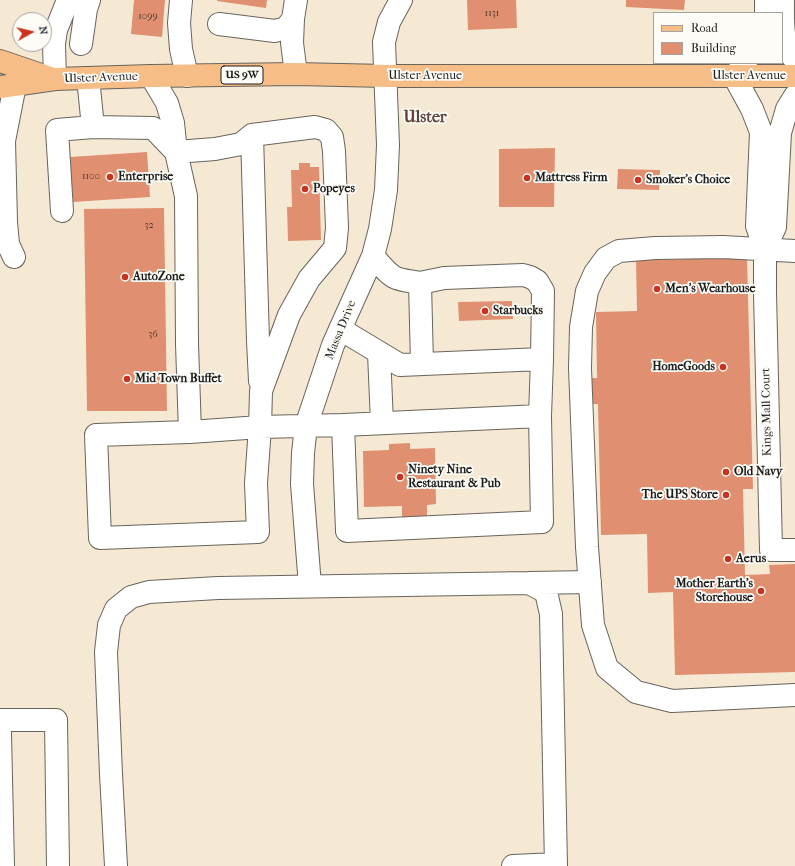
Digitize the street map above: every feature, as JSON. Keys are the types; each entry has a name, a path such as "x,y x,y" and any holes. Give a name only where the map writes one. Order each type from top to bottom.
{"main road":[{"path":"0,61 55,79"},
{"name":"Ulster Avenue","path":"55,79 296,74 386,76 740,69 795,76"},
{"name":"US 9W","path":"7,86 55,79"}],"street":[{"path":"55,79 54,44 56,30 68,0"},
{"path":"81,44 86,9 89,0"},
{"path":"181,0 179,23 180,42 187,76"},
{"name":"Massa Drive","path":"310,586 302,484 303,452 306,426 333,346 373,256 380,228 386,190 388,145 384,42 389,22 401,0"},
{"path":"766,0 766,12"},
{"path":"784,0 783,30 786,46 795,60"},
{"path":"219,24 275,31 286,28 295,9"},
{"path":"295,9 292,43 296,74"},
{"name":"Kings Mall Court","path":"740,69 752,109 761,132 757,226 765,249 771,550 795,550"},
{"path":"151,76 167,103 186,196 187,344 190,432"},
{"path":"88,78 93,127"},
{"path":"7,86 4,141 6,222 8,244 14,258"},
{"name":"Kings Mall Court","path":"765,249 775,227 780,133 787,109 795,96"},
{"path":"62,211 57,130 93,127 153,128 176,152"},
{"path":"176,152 215,149 241,144 252,135 315,127 326,130 332,137 337,228 335,248 309,279 289,315 261,391"},
{"path":"252,135 258,341 261,391 260,427 256,483 258,532 100,538 96,435 190,432 260,427 343,425 540,416"},
{"path":"795,250 723,247 654,248 620,251 606,258 595,273 587,291 581,327 580,368 587,547 593,624 607,668 636,692 672,700 795,695"},
{"path":"343,425 347,531 542,522 540,416 536,360 542,291 537,281 523,275 444,278 420,282 405,280 394,277 390,274 373,256"},
{"path":"420,282 422,364"},
{"path":"340,329 400,365 536,360"},
{"path":"379,353 382,423"},
{"path":"116,866 106,652 109,625 116,609 131,597 149,592 218,588 590,582"},
{"path":"513,866 556,865 551,614 546,592 529,583"},
{"path":"0,720 56,720 58,866"},
{"path":"0,733 3,866"}],"building":[{"path":"134,0 165,0 162,37 131,34"},
{"path":"217,0 267,0 266,8"},
{"path":"467,0 516,0 517,28 468,30"},
{"path":"626,0 685,0 684,10 626,7"},
{"name":"Mattress Firm","path":"555,148 554,207 499,207 499,149"},
{"name":"Enterprise","path":"147,152 150,197 73,202 70,157"},
{"name":"Popeyes","path":"299,163 310,163 310,167 319,167 321,240 288,241 287,207 292,207 291,170 299,170"},
{"name":"Smoker's Choice","path":"618,169 660,170 659,190 617,189"},
{"name":"AutoZone","path":"164,208 167,411 87,411 84,209"},
{"path":"747,258 753,489 743,489 745,575 770,574 769,565 795,564 795,672 675,675 673,592 648,593 647,534 601,535 598,404 590,404 589,378 597,378 596,312 637,311 636,260"},
{"name":"Starbucks","path":"512,301 513,319 459,321 458,302"},
{"name":"Ninety Nine Restaurant & Pub","path":"410,443 410,449 435,448 436,504 427,505 427,516 413,516 413,518 402,518 402,506 364,507 363,451 389,450 389,444"}],"place":[{"name":"Enterprise","path":"110,177"},
{"name":"Mattress Firm","path":"527,178"},
{"name":"Smoker's Choice","path":"638,180"},
{"name":"Popeyes","path":"305,189"},
{"name":"AutoZone","path":"125,277"},
{"name":"Men's Wearhouse","path":"657,289"},
{"name":"Starbucks","path":"485,311"},
{"name":"HomeGoods","path":"723,367"},
{"name":"Mid Town Buffet","path":"127,379"},
{"name":"Old Navy","path":"726,472"},
{"name":"Ninety Nine Restaurant & Pub","path":"400,477"},
{"name":"The UPS Store","path":"726,495"},
{"name":"Aerus","path":"728,559"},
{"name":"Mother Earth's Storehouse","path":"761,591"}],"district":[{"name":"Ulster","path":"425,118"}]}
